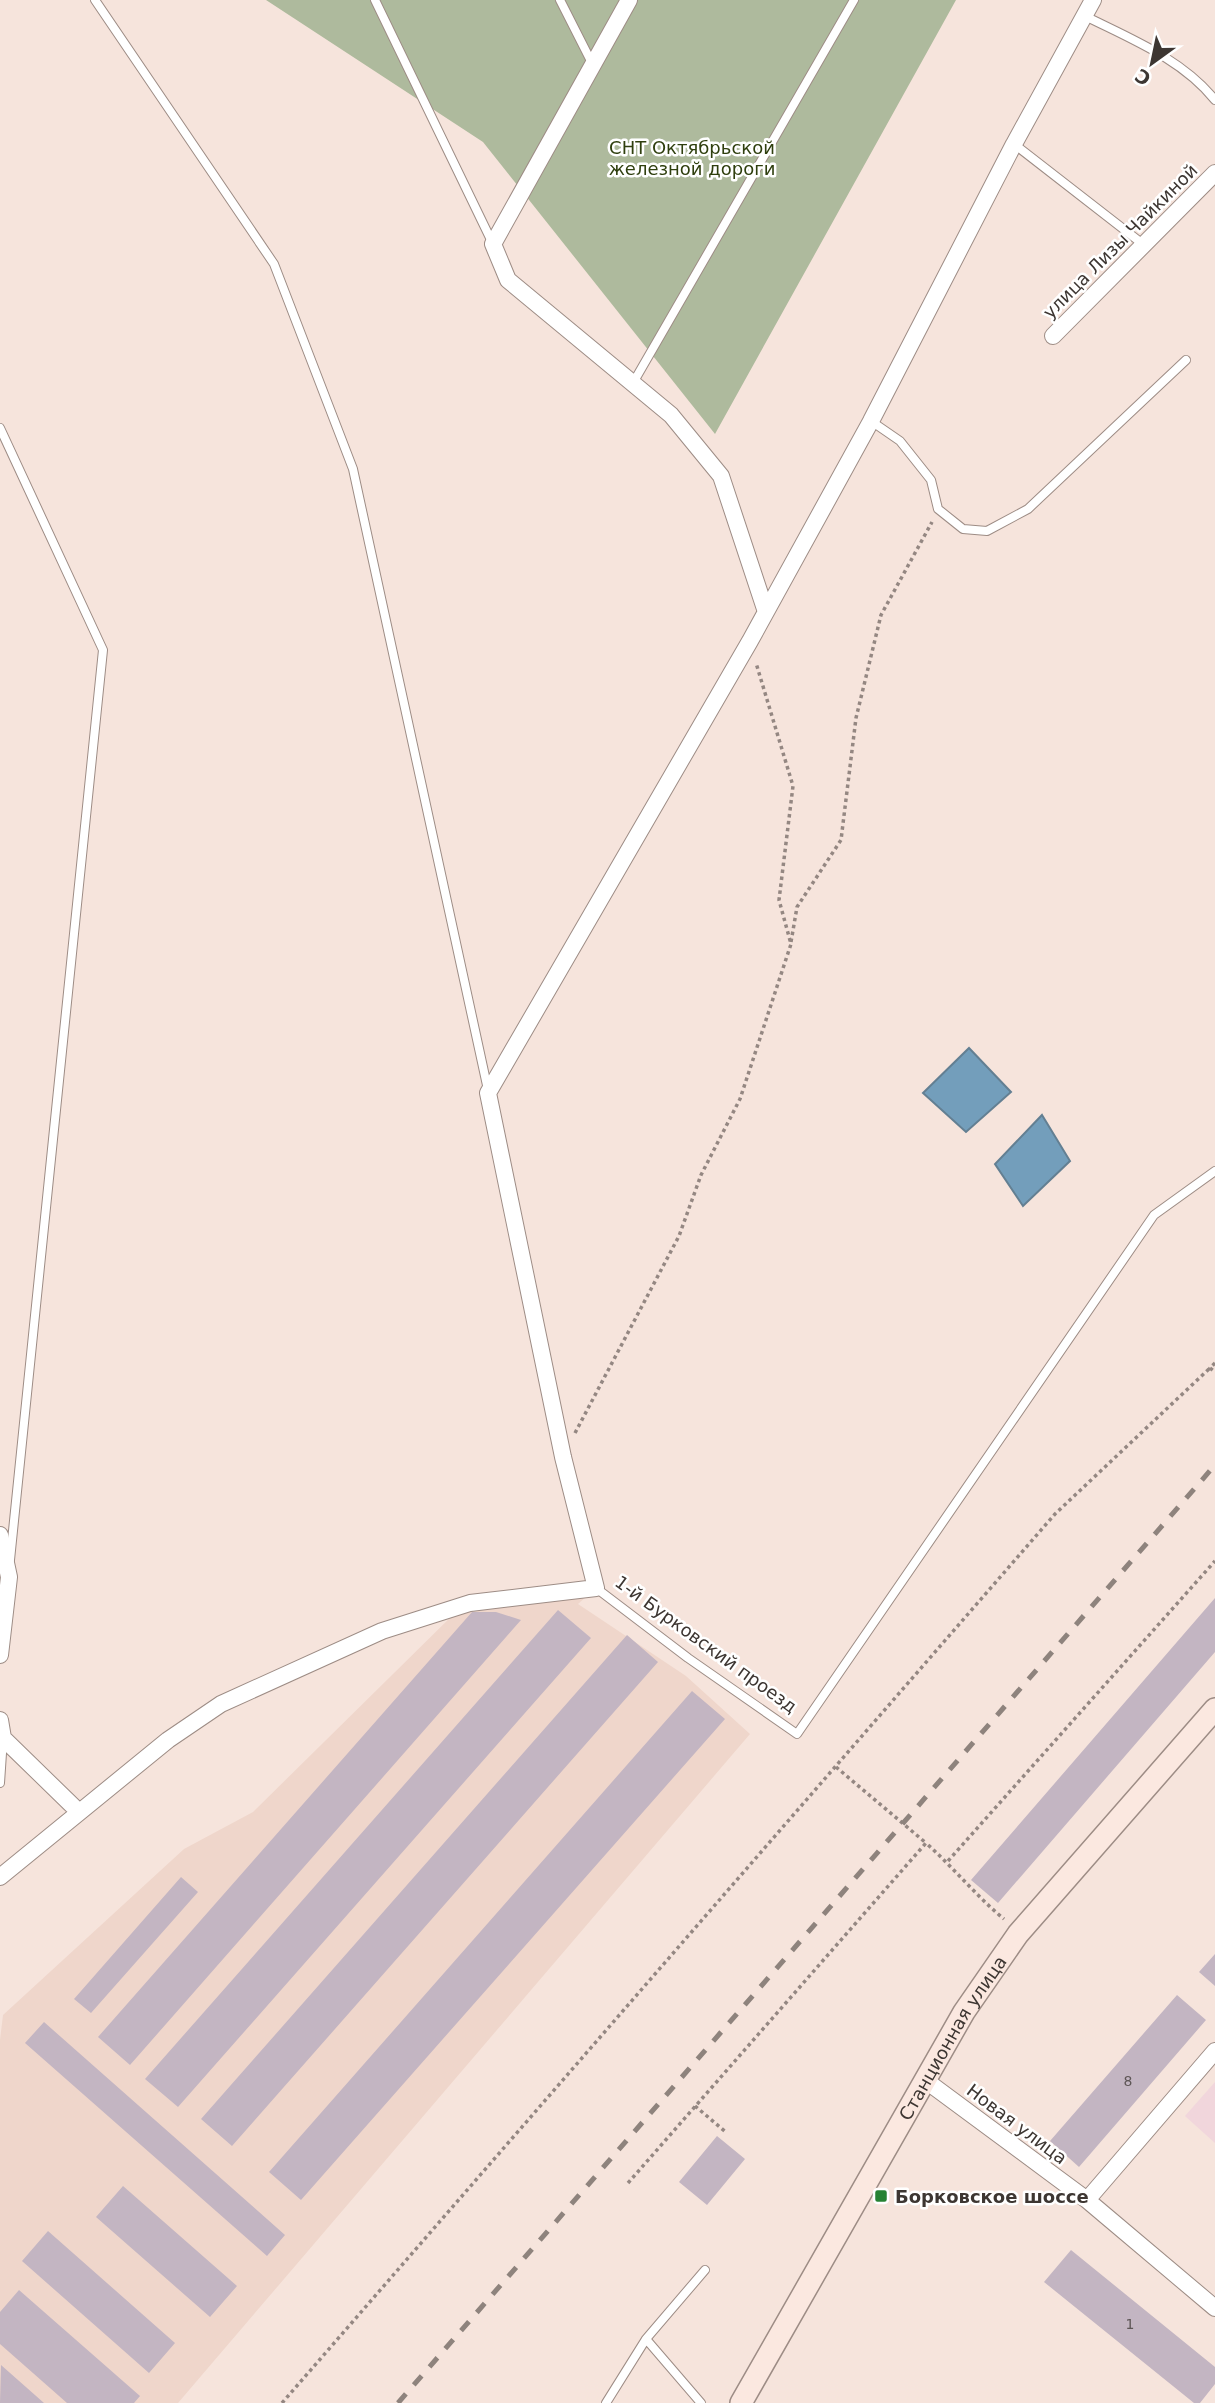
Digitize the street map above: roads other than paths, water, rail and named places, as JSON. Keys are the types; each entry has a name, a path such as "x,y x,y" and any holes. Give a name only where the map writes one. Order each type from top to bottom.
{"main road":[{"name":"Станционная улица","path":"741,2403 964,2012 1020,1932 1215,1709"}],"street":[{"path":"629,0 493,244 508,280 671,415 721,477 766,612"},
{"path":"596,1588 563,1457 488,1093 750,641 871,421 1014,144 1093,0"},
{"name":"улица Лизы Чайкиной","path":"1053,336 1215,173"},
{"path":"0,1535 9,1577 0,1655"},
{"name":"1-й Бурковский проезд","path":"0,1877 168,1740 221,1704 382,1631 470,1604 596,1588"},
{"path":"0,1720 3,1738 79,1812"},
{"path":"1087,2200 1215,2051"},
{"name":"Новая улица","path":"925,2080 1087,2200 1215,2308"}],"lane":[{"path":"95,0 274,264 352,469 488,1093"},
{"path":"375,0 493,244"},
{"path":"560,0 593,65"},
{"path":"633,383 854,0"},
{"path":"1085,16 1166,57 1215,100"},
{"path":"1014,144 1144,245"},
{"path":"871,421 900,441 930,480 938,509 963,529 987,531 1028,509 1186,360"},
{"path":"0,428 103,650 9,1577"},
{"name":"1-й Бурковский проезд","path":"596,1588 688,1658 797,1734 1154,1215 1215,1171"},
{"path":"0,1783 3,1738"},
{"path":"607,2403 646,2339 705,2270"},
{"path":"646,2339 701,2403"}],"water":[{"path":"969,1048 1011,1092 966,1132 923,1093"},
{"path":"1042,1115 1070,1161 1023,1206 995,1164"}],"railway":[{"path":"398,2403 1215,1465"}],"place":[{"name":"Борковское шоссе","path":"881,2196"}],"park label":[{"name":"СНТ Октябрьской железной дороги","path":"692,157"}]}
